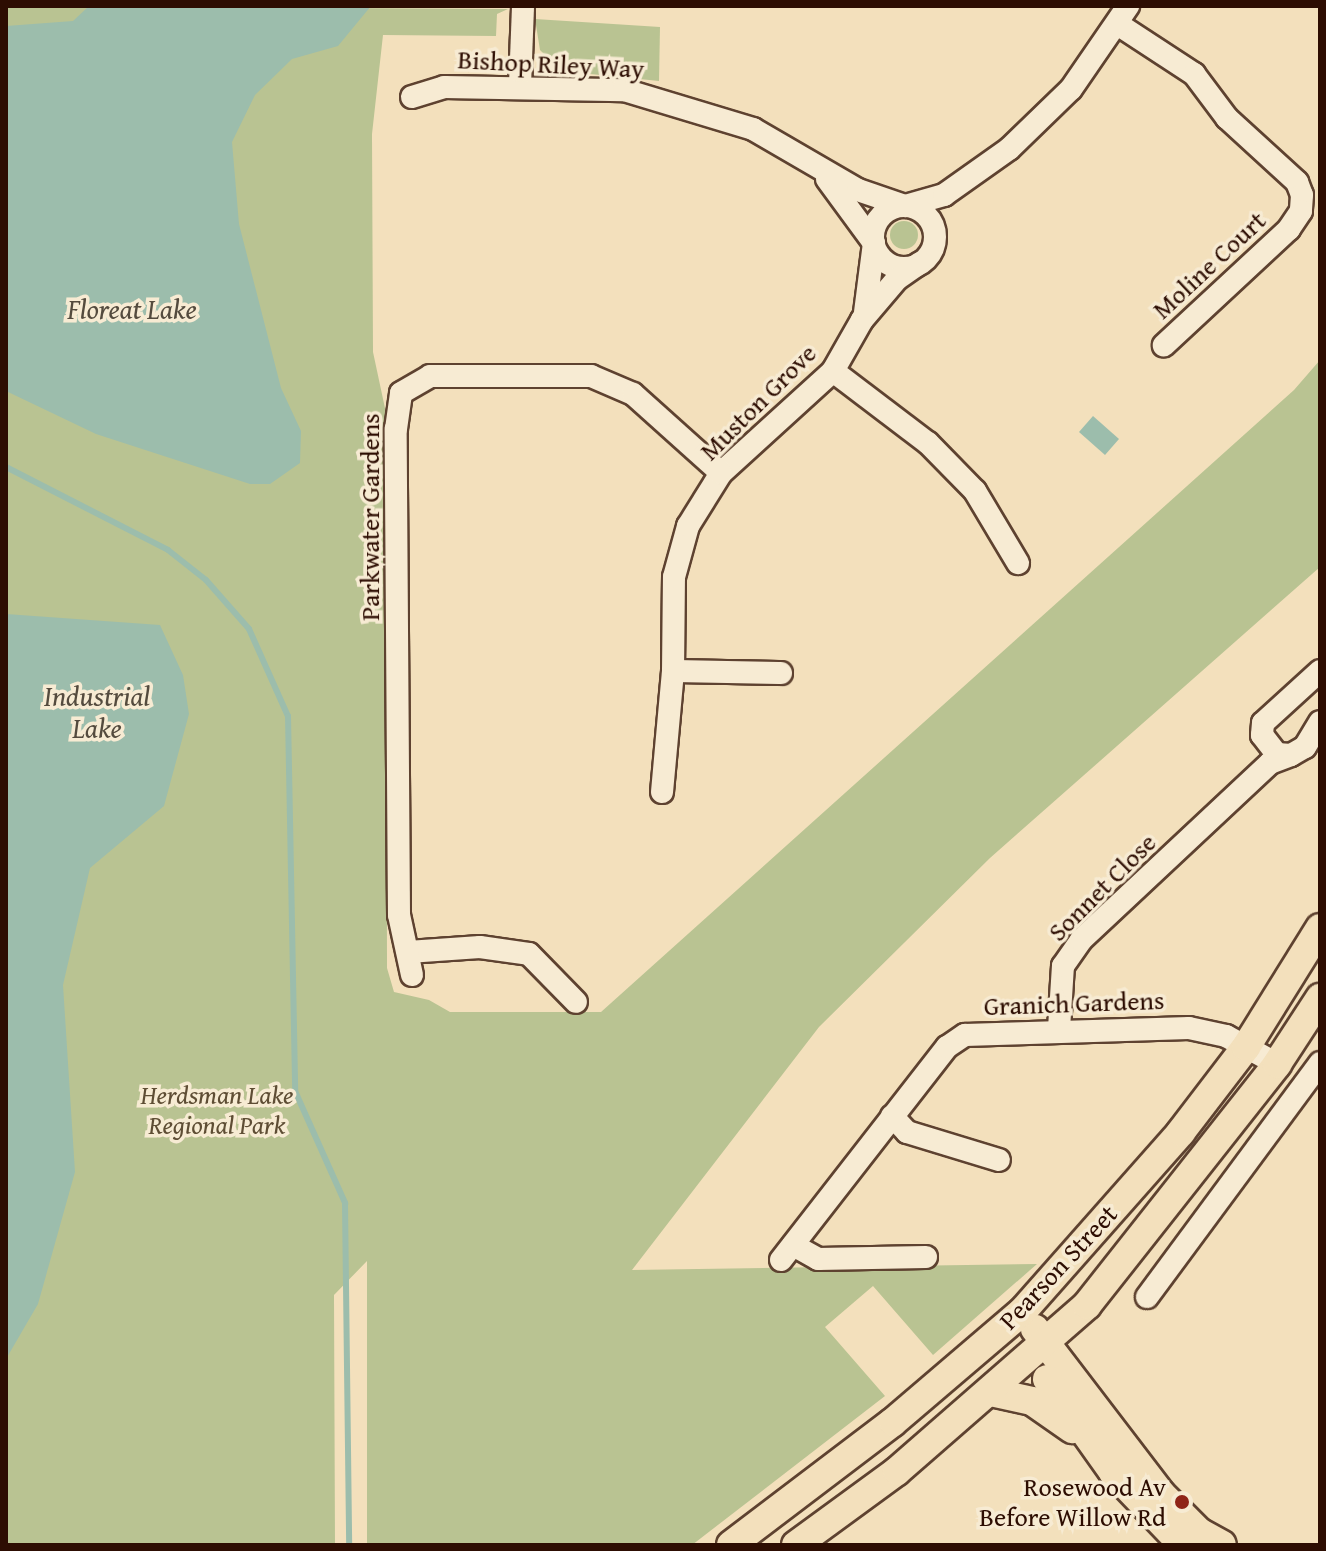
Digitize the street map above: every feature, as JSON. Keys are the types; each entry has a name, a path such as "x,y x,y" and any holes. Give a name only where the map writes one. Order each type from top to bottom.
{"main road":[{"name":"Pearson Street","path":"731,1545 893,1422 1014,1319 1181,1132 1246,1047 1320,928"},
{"name":"Pearson Street","path":"796,1545 991,1392 1039,1350 1136,1248 1277,1064 1320,998"},
{"path":"1014,1319 1199,1542"},
{"path":"1039,1350 1094,1447 1147,1513 1199,1542"},
{"path":"991,1392 1032,1401 1094,1447"}],"street":[{"path":"520,85 523,6"},
{"path":"817,167 892,265 927,256 961,193 1071,89 1124,15"},
{"name":"Moline Court","path":"1124,15 1207,86 1227,118 1297,182 1302,195 1301,211 1289,229 1164,345"},
{"name":"Bishop Riley Way","path":"412,97 444,87 520,85 624,90 672,101 753,129 884,203 905,206"},
{"path":"862,320 871,293 874,243 881,216 944,195 986,167"},
{"path":"905,206 928,217 927,256"},
{"name":"Muston Grove","path":"662,792 673,671 672,607 680,549 721,473 833,371 862,320 897,279 927,256"},
{"path":"833,371 928,443 975,491 1018,563"},
{"name":"Parkwater Gardens","path":"412,975 399,884 396,429 401,393 430,376 591,376 633,394 721,473"},
{"path":"673,671 781,673"},
{"path":"1320,671 1263,723 1275,754 1305,747 1320,722"},
{"path":"1292,696 1308,690 1320,693"},
{"name":"Sonnet Close","path":"1059,1029 1061,977 1070,953 1227,804 1275,754"},
{"path":"408,952 480,947 529,954 576,1002"},
{"name":"Granich Gardens","path":"926,1257 818,1259 787,1252 947,1047 965,1035 1059,1029 1189,1028 1226,1036 1277,1064"},
{"path":"1147,1297 1320,1063"},
{"path":"892,1116 907,1132 999,1160"}],"green space":[{"name":"Herdsman Lake Regional Park","path":"6,6 508,9 497,14 496,36 383,35 372,134 373,352 386,413 387,968 394,992 429,1000 450,1012 601,1012 1294,390 1320,360 1320,567 990,858 819,1027 632,1270 1037,1264 933,1355 873,1286 825,1327 885,1396 692,1545 367,1545 367,1261 334,1295 335,1545 6,1545"},
{"path":"535,19 660,27 659,81 561,71 540,50"},
{"path":"904,221 914,225 918,235 914,245 904,249 894,245 890,235 894,225"}],"water":[{"name":"Floreat Lake","path":"89,6 371,6 338,46 292,59 255,95 232,142 239,224 281,388 301,431 300,463 270,484 250,484 96,434 6,391 6,26 73,21"},
{"path":"1093,416 1119,439 1105,455 1079,432"},
{"name":"Industrial Lake","path":"6,614 160,625 183,675 189,714 164,806 90,868 63,985 75,1172 38,1304 6,1359"}],"waterway":[{"path":"6,467 168,550 206,580 249,629 288,716 295,1091 345,1203 349,1545"}],"place":[{"name":"Rosewood Av Before Willow Rd","path":"1182,1502"}]}
